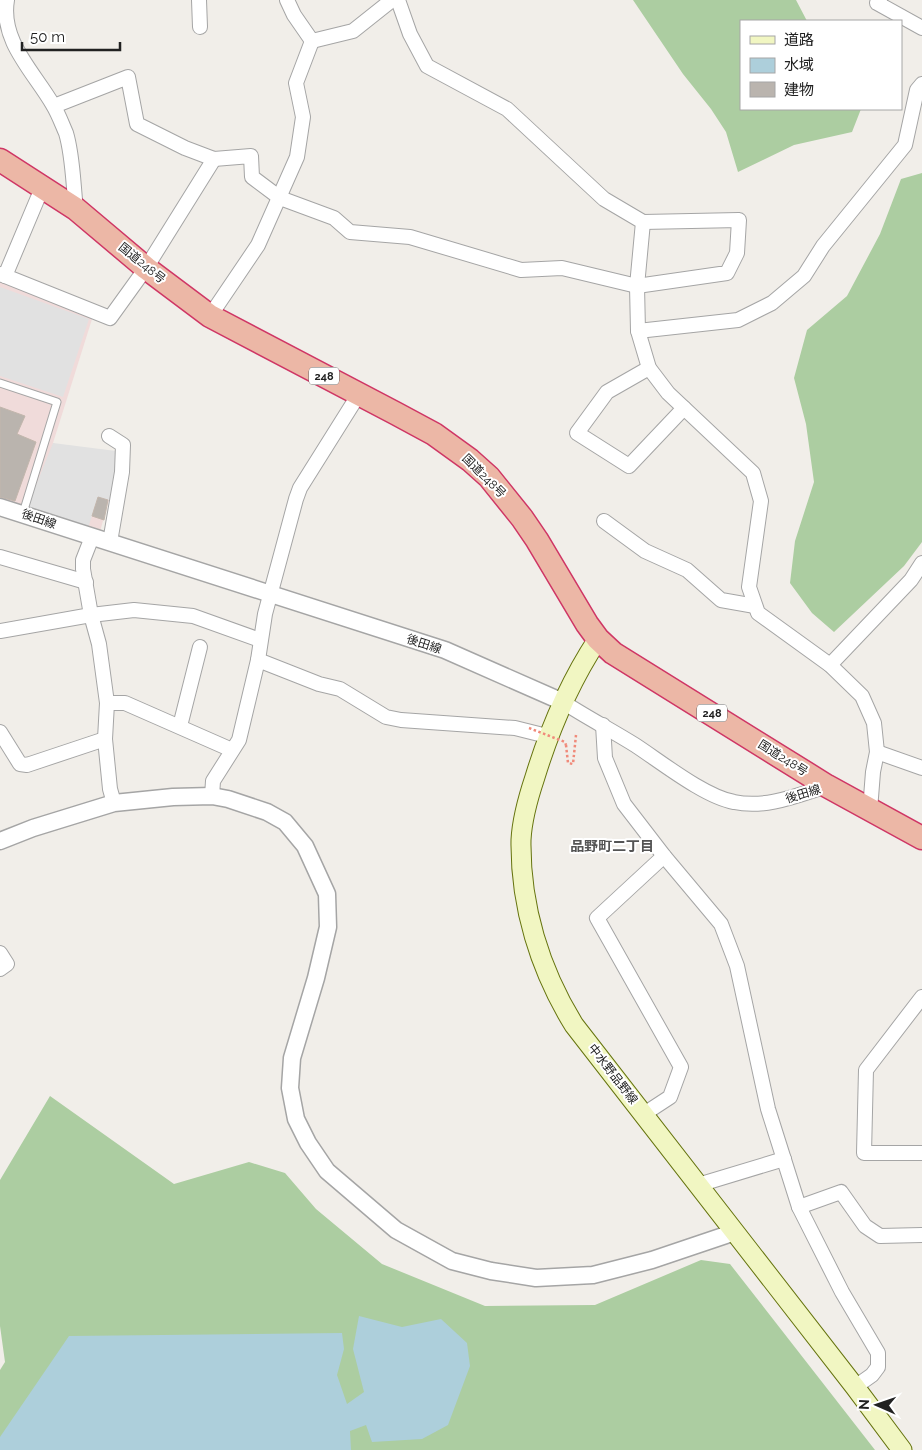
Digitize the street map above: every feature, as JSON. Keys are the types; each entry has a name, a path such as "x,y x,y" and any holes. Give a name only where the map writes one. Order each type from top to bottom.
{"highway":[{"name":"国道248号","path":"0,160 76,209 146,268 210,316 434,434 470,460 489,477 522,518 587,624 598,639 613,652 827,786 922,838"}],"main road":[{"name":"中水野品野線","path":"598,639 584,659 547,736 526,807 521,839 522,872 526,902 533,932 550,981 560,1003 574,1025 902,1450"}],"street":[{"path":"7,0 4,13 8,35 54,106 66,134 76,209"},
{"path":"199,0 200,27"},
{"path":"287,0 294,15 312,41"},
{"path":"312,41 353,31 392,0"},
{"path":"54,106 128,77 137,124 185,148 214,159 251,156 252,177 280,198 334,218 350,232 410,237 521,270 562,268 637,286 727,273 737,253 739,220 643,222 604,199 507,109 428,66 410,34 398,0"},
{"path":"880,0 877,3 922,28"},
{"path":"210,316 258,245 297,157 303,117 296,83 312,41"},
{"path":"638,331 738,320 772,303 804,276 823,246 905,145 917,90 922,84"},
{"path":"42,188 2,275 110,318 146,268 214,159"},
{"path":"643,222 637,286 638,331 649,368 668,392 753,473 761,501 749,587 755,606 758,613 830,665 862,696 874,723 877,752 873,772 870,810"},
{"path":"649,368 607,392 577,433 629,466 684,408"},
{"path":"212,796 213,781 239,740 258,660 260,640 270,594 300,488 359,394"},
{"path":"109,436 123,445 122,472 110,542"},
{"name":"後田線","path":"0,506 445,650 563,702 603,725 711,794 734,802 756,804 781,801 827,786"},
{"path":"604,521 645,551 687,570 721,600 755,606"},
{"path":"92,537 83,560 91,615 99,644 107,703 105,739 110,789 114,804"},
{"path":"0,557 86,582"},
{"path":"830,665 911,580 922,563"},
{"path":"0,631 91,615 134,610 193,616 260,640"},
{"path":"180,726 200,647"},
{"path":"258,660 318,684 340,689 386,717 401,720 515,728 547,736"},
{"path":"107,703 124,703 232,750"},
{"path":"603,725 606,758 624,804 664,856 721,924 737,966 768,1109 798,1207 842,1292 878,1353 878,1367 872,1375 855,1387"},
{"path":"0,732 20,764 28,765 105,739"},
{"path":"877,752 922,768"},
{"path":"0,841 33,828 114,804 173,797 212,796 253,806 285,822 305,846 327,894 328,927 316,978 292,1058 290,1088 296,1118 308,1143 327,1171 396,1230 452,1261 491,1271 536,1278 593,1275 652,1260 735,1232"},
{"path":"644,1114 670,1097 681,1067 597,918 664,856"},
{"path":"0,953 7,964 0,969"},
{"path":"922,997 866,1070 864,1153 922,1153"},
{"path":"698,1185 784,1159"},
{"path":"798,1207 841,1192 865,1226 880,1236 922,1235"}],"lane":[{"path":"0,383 57,402 23,513"}],"path":[{"path":"529,728 565,742 568,763 573,764 576,735"}],"shaded area":[{"path":"0,280 93,316 53,443 117,472 99,535 0,502"},
{"path":"0,287 89,319 63,397 0,376"},
{"path":"53,443 116,451 117,472 109,500 98,497 87,531 26,510"}],"green space":[{"path":"633,0 796,0 806,20 740,20 740,110 861,110 852,132 794,145 738,172 726,132 711,109 683,74"},
{"path":"922,173 922,542 904,566 834,632 812,613 790,583 795,541 814,482 806,424 794,378 807,330 847,296 880,234 901,179"},
{"path":"50,1096 174,1184 249,1162 285,1173 316,1209 382,1264 485,1306 595,1305 701,1260 730,1264 875,1450 0,1450 0,1370 5,1362 0,1326 0,1180"}],"water":[{"path":"359,1316 402,1327 441,1319 467,1343 470,1366 448,1425 422,1439 372,1442 366,1425 350,1431 351,1450 0,1450 0,1437 69,1336 342,1333 344,1349 337,1375 347,1404 364,1392 353,1349"}],"building":[{"path":"0,407 25,416 17,434 36,442 15,501 0,497"},
{"path":"98,497 108,500 104,520 92,516"}],"district":[{"name":"品野町二丁目","path":"612,846"}]}
